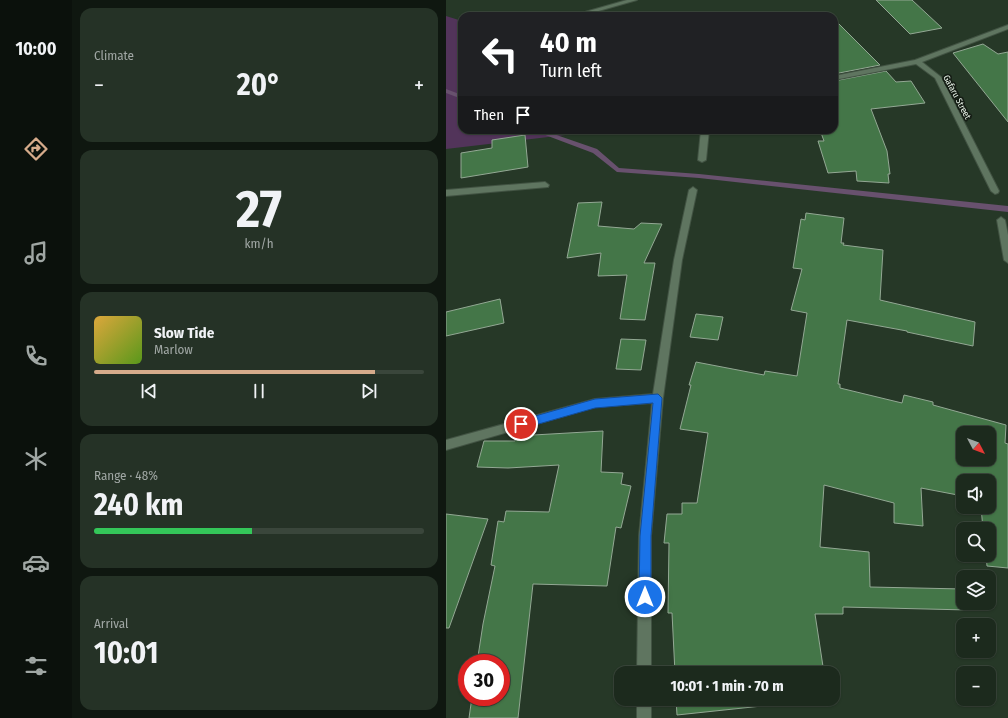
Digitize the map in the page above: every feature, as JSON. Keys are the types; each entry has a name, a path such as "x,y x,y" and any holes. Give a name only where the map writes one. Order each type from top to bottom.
{"street":[{"path":"589,12 634,0"},
{"path":"838,77 917,62 1008,27"},
{"name":"Gafaru Street","path":"917,62 938,77 995,191"},
{"path":"702,160 705,134"},
{"path":"446,193 545,185"},
{"path":"644,666 645,536 658,398 678,260 693,190"},
{"path":"1001,220 1008,260"},
{"path":"446,445 595,404 658,398"},
{"path":"644,706 644,718"}],"shaded area":[{"path":"446,16 458,20 458,134 574,134 446,149"}],"building":[{"path":"876,0 912,0 942,28 910,34"},
{"path":"838,23 880,65 838,73"},
{"path":"983,44 998,54 1008,52 1008,122 953,53"},
{"path":"886,71 896,82 911,81 925,103 871,109 887,151 890,174 888,174 889,183 857,181 856,171 828,173 818,141 824,141 821,134 838,134 838,80"},
{"path":"525,135 528,167 461,178 461,153 492,148 492,140"},
{"path":"602,202 598,226 634,229 641,223 662,224 644,263 655,263 645,320 620,319 627,275 598,276 601,253 567,258 578,203"},
{"path":"806,213 844,218 841,243 844,243 843,245 883,250 880,300 975,322 973,346 907,331 847,320 838,384 840,384 840,388 902,403 904,395 933,402 933,405 1006,425 1005,443 1008,444 1008,568 987,566 987,562 996,562 996,522 982,522 982,514 996,514 996,474 956,474 956,495 921,488 923,526 894,523 894,503 824,485 820,547 869,552 870,587 956,589 956,610 843,607 843,614 815,614 823,666 675,666 672,613 668,613 669,543 664,543 667,514 682,514 682,503 697,503 708,433 680,429 691,385 689,385 696,362 764,375 765,371 797,376 807,313 791,310 802,269 793,268 801,219 805,220"},
{"path":"500,299 504,323 446,336 446,312"},
{"path":"696,314 723,317 718,340 690,337"},
{"path":"621,339 646,340 641,370 616,369"},
{"path":"603,431 601,472 623,473 621,484 631,486 621,528 616,527 607,586 533,584 518,718 469,718 471,706 510,706 510,654 478,654 495,566 491,565 498,521 504,522 506,511 549,512 559,465 508,468 477,467 484,441 515,441 516,436"},
{"path":"446,514 488,519 449,628 446,628"},
{"path":"676,706 762,706 677,715"}],"waterway":[{"path":"446,91 458,96"},
{"path":"546,134 595,151 617,170 699,176 1008,209"}],"route":[{"path":"521,424 595,404 658,398 645,536 645,597"}]}
